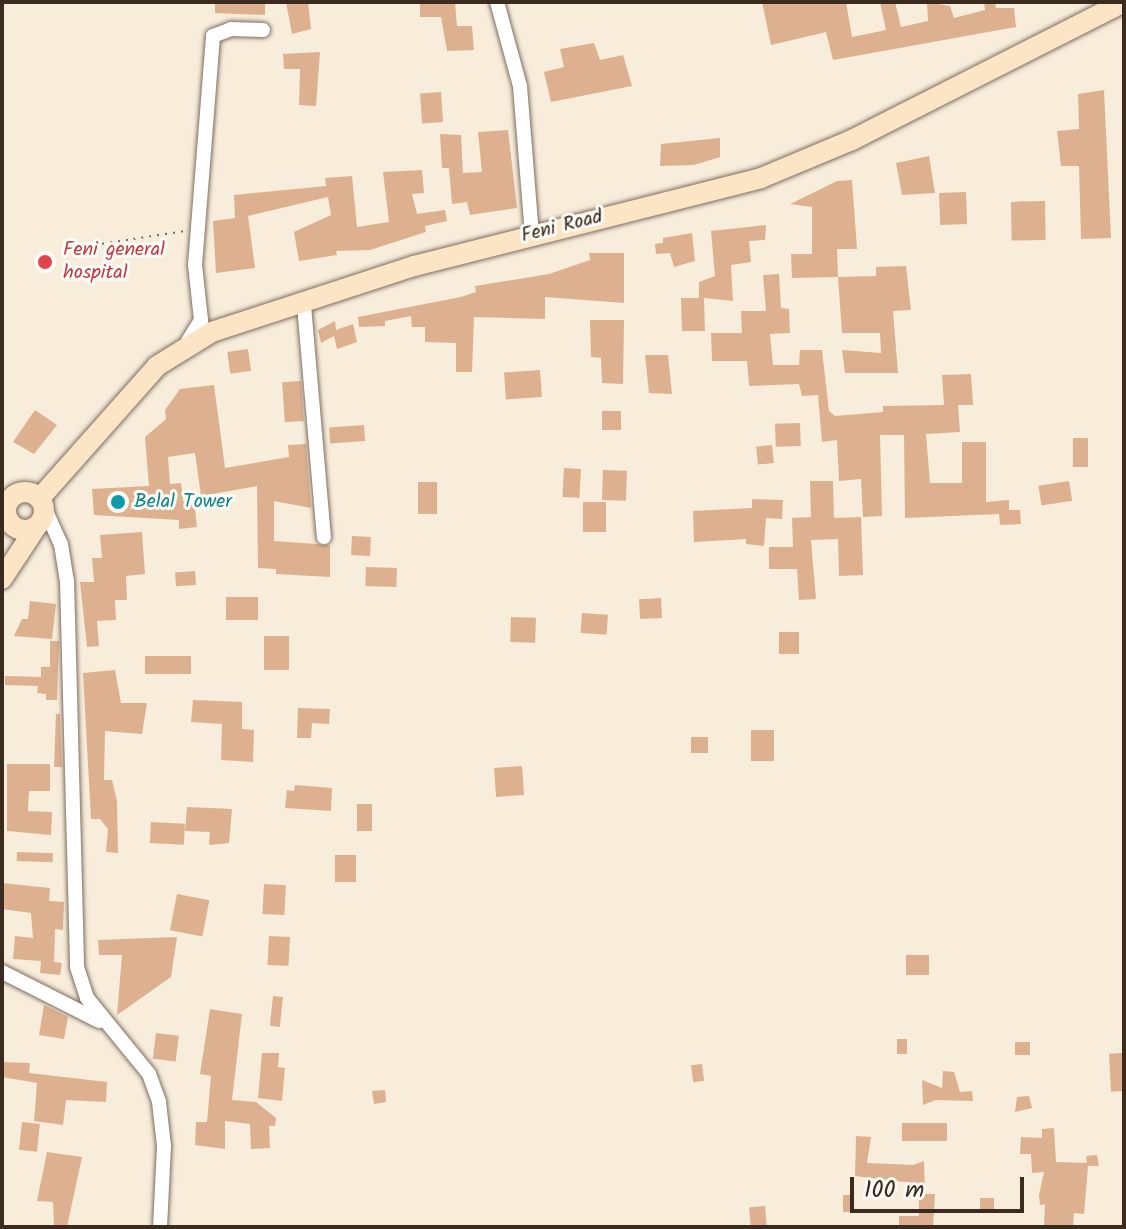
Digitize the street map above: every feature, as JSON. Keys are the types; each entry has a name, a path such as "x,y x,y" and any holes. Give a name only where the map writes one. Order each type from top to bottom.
{"main road":[{"name":"Feni Road","path":"2,561 127,398 176,353 236,321 532,234 761,178 852,140 1124,2"},
{"path":"2,579 37,514 132,401 174,360 224,333 304,305 449,263 760,184 882,133 1124,9"},
{"path":"27,493 37,514 6,516 5,501 27,493"}],"street":[{"path":"497,2 520,86 532,234"},
{"path":"176,353 200,326 195,265 213,36 231,29 263,30"},
{"path":"304,305 324,537"},
{"path":"37,514 61,544 67,580 77,967 87,998 149,1074 159,1102 164,1146 160,1227"},
{"path":"2,972 106,1025"}],"path":[{"path":"94,245 198,229"}],"building":[{"path":"215,2 265,2 265,15 215,13"},
{"path":"286,2 308,2 311,29 292,34"},
{"path":"420,2 455,2 457,26 472,26 474,50 447,51 441,17 420,17"},
{"path":"762,2 846,2 852,37 886,30 880,2 895,2 901,27 928,21 927,2 950,6 954,18 985,10 984,2 995,2 996,8 1014,8 1016,27 833,60 826,32 771,45"},
{"path":"594,43 600,60 623,55 632,86 551,102 544,72 564,67 560,49"},
{"path":"320,52 316,106 299,105 300,69 284,69 283,54"},
{"path":"1104,90 1111,238 1081,239 1079,166 1061,166 1057,131 1079,129 1078,94"},
{"path":"441,92 443,122 422,123 420,93"},
{"path":"508,130 517,208 470,215 467,202 452,204 449,168 442,168 440,134 461,135 463,173 482,172 478,132"},
{"path":"720,138 720,157 694,165 660,166 661,144"},
{"path":"929,156 935,193 902,195 896,163"},
{"path":"422,170 424,193 412,194 417,214 445,210 447,221 425,226 426,232 370,250 336,251 337,255 299,261 294,232 331,215 328,197 248,216 255,268 216,273 213,221 235,218 234,195 326,186 325,178 352,176 357,227 389,222 383,172"},
{"path":"852,180 857,249 837,249 838,277 792,278 791,254 812,254 812,207 790,204 837,181"},
{"path":"966,192 967,224 940,225 939,193"},
{"path":"1045,201 1046,240 1012,241 1011,202"},
{"path":"766,225 765,240 749,241 751,262 731,265 733,301 704,298 705,331 682,331 681,298 699,298 699,282 715,276 711,231"},
{"path":"692,233 695,261 674,267 670,253 656,254 655,244 663,243 663,238"},
{"path":"589,253 624,253 624,303 545,297 545,319 474,317 472,372 456,372 456,343 425,342 425,327 412,327 411,316 385,321 385,326 359,327 358,317 461,297 476,292 475,286 549,274 590,260"},
{"path":"906,266 911,310 893,311 898,373 845,373 842,350 881,353 880,333 842,333 838,277 876,276 876,267"},
{"path":"779,274 781,308 789,309 790,333 770,334 773,365 799,365 800,350 822,350 829,411 835,416 883,412 883,406 944,405 942,375 971,374 973,405 958,405 960,432 926,434 930,483 962,483 962,442 986,442 986,502 1009,500 1009,510 1020,510 1021,524 1000,525 999,514 905,518 904,435 880,435 882,516 863,517 861,479 839,481 837,440 822,442 818,395 802,396 799,384 749,386 747,361 712,361 711,333 742,333 741,311 766,311 763,275"},
{"path":"590,320 624,320 623,384 602,383 601,358 591,357"},
{"path":"335,321 336,330 353,324 357,342 337,349 334,336 321,343 318,330"},
{"path":"248,349 251,371 230,374 227,352"},
{"path":"645,355 668,355 672,394 649,393"},
{"path":"540,370 542,397 506,399 504,373"},
{"path":"301,381 304,421 285,422 282,382"},
{"path":"214,385 225,468 289,457 288,445 306,444 311,508 274,501 274,541 330,545 330,577 276,574 276,569 258,568 257,486 201,496 195,453 168,457 170,484 181,483 183,501 194,500 197,527 179,529 179,520 94,515 92,489 149,486 145,437 166,419 165,410 180,389"},
{"path":"35,410 57,425 34,454 13,442"},
{"path":"602,411 621,411 621,430 602,430"},
{"path":"800,423 801,446 776,447 775,424"},
{"path":"364,425 365,441 330,443 329,427"},
{"path":"1073,438 1088,438 1088,467 1073,467"},
{"path":"772,445 774,463 758,465 756,447"},
{"path":"564,468 581,469 579,498 562,497"},
{"path":"603,470 627,471 626,501 602,500"},
{"path":"810,481 833,481 834,518 861,517 863,575 839,576 838,539 811,540 816,599 799,600 797,569 769,569 769,547 793,547 792,518 811,517"},
{"path":"1069,481 1072,501 1042,506 1038,486"},
{"path":"418,482 437,482 437,514 418,514"},
{"path":"752,499 783,500 782,519 766,518 764,546 746,544 746,539 694,542 693,511 752,508"},
{"path":"583,502 606,502 606,532 583,532"},
{"path":"142,532 145,574 126,576 127,600 115,600 116,620 97,621 99,646 87,647 80,582 94,582 92,558 102,558 100,535"},
{"path":"352,536 371,537 370,556 351,555"},
{"path":"366,567 397,568 396,587 365,586"},
{"path":"195,571 196,585 176,586 175,572"},
{"path":"226,597 258,597 258,620 226,620"},
{"path":"661,598 662,618 640,619 639,599"},
{"path":"30,601 56,604 52,639 14,636 22,619 28,619"},
{"path":"582,613 608,615 607,635 581,633"},
{"path":"511,617 536,618 535,643 510,642"},
{"path":"779,632 799,632 799,654 779,654"},
{"path":"264,636 289,636 289,670 264,670"},
{"path":"50,641 59,641 57,700 46,700 46,694 37,693 38,686 5,685 5,676 41,677 41,667 50,667"},
{"path":"145,656 191,656 191,674 145,674"},
{"path":"115,670 121,703 147,703 142,734 105,731 104,780 112,780 117,801 118,853 106,852 108,829 100,819 91,819 83,673"},
{"path":"193,700 242,702 242,729 254,730 253,762 221,760 222,724 191,722"},
{"path":"298,708 330,709 329,724 312,723 311,738 297,738"},
{"path":"56,714 60,714 62,767 54,767"},
{"path":"751,730 774,730 774,761 751,761"},
{"path":"691,737 708,737 708,753 691,753"},
{"path":"7,764 50,764 50,791 29,791 28,811 52,812 51,835 7,831"},
{"path":"522,766 524,795 496,797 494,768"},
{"path":"295,785 332,788 331,811 285,808 287,790 294,791"},
{"path":"357,804 372,804 372,831 357,831"},
{"path":"187,807 232,809 229,843 209,845 210,832 185,831"},
{"path":"151,822 185,824 184,845 150,843"},
{"path":"17,852 53,853 53,862 17,861"},
{"path":"335,855 356,855 356,882 335,882"},
{"path":"2,883 50,888 49,901 64,902 63,930 55,929 54,962 62,963 60,975 40,973 41,961 13,959 15,936 33,938 31,913 2,909"},
{"path":"264,884 286,885 284,915 262,914"},
{"path":"177,894 209,900 202,937 170,930"},
{"path":"269,936 290,937 288,966 267,965"},
{"path":"177,937 171,977 117,1015 122,955 99,955 98,940"},
{"path":"906,955 929,955 929,975 906,975"},
{"path":"273,996 283,997 280,1027 270,1026"},
{"path":"44,1005 68,1017 64,1039 39,1035"},
{"path":"210,1009 242,1014 232,1100 256,1102 276,1118 275,1126 269,1126 270,1148 251,1149 250,1124 225,1121 225,1149 195,1145 196,1122 207,1122 211,1076 200,1074"},
{"path":"156,1033 179,1036 176,1062 153,1059"},
{"path":"897,1039 907,1039 907,1054 897,1054"},
{"path":"1015,1042 1030,1042 1030,1055 1015,1055"},
{"path":"262,1053 279,1053 278,1067 285,1068 282,1101 258,1098"},
{"path":"1122,1053 1124,1091 1111,1092 1109,1054"},
{"path":"2,1062 30,1063 29,1073 107,1082 106,1102 66,1100 63,1125 34,1121 37,1083 2,1077"},
{"path":"702,1064 704,1081 693,1082 691,1065"},
{"path":"943,1071 954,1072 960,1092 972,1091 973,1101 936,1100 923,1105 922,1080 942,1088"},
{"path":"385,1090 386,1102 374,1104 372,1091"},
{"path":"1029,1096 1032,1108 1015,1112 1017,1097"},
{"path":"22,1122 40,1124 37,1152 19,1150"},
{"path":"902,1123 947,1123 947,1141 902,1141"},
{"path":"1054,1128 1056,1162 1087,1163 1086,1156 1097,1155 1099,1166 1088,1166 1084,1214 1074,1213 1073,1227 1044,1227 1045,1204 1040,1205 1039,1195 1044,1172 1032,1173 1031,1154 1020,1154 1021,1137 1042,1138 1042,1129"},
{"path":"856,1136 871,1137 867,1163 913,1165 924,1161 925,1191 914,1191 913,1183 855,1176"},
{"path":"47,1152 82,1157 67,1227 54,1227 53,1202 37,1201"},
{"path":"919,1194 935,1194 933,1227 899,1227 899,1216 919,1216"},
{"path":"843,1195 853,1195 853,1212 843,1212"},
{"path":"980,1198 994,1198 994,1209 980,1209"},
{"path":"765,1206 767,1227 751,1227 749,1207"}],"place":[{"name":"Feni general hospital","path":"45,262"},
{"name":"Belal Tower","path":"118,502"}]}
